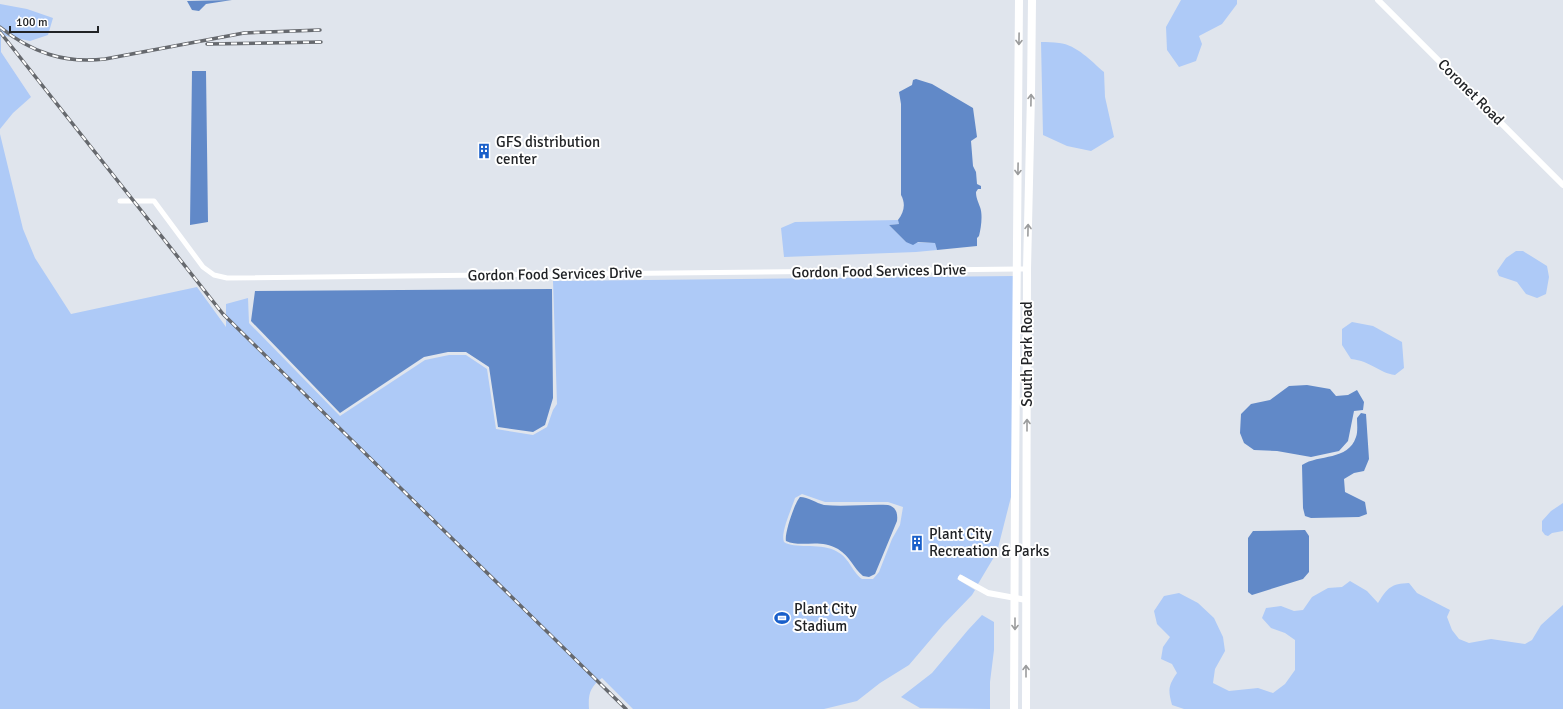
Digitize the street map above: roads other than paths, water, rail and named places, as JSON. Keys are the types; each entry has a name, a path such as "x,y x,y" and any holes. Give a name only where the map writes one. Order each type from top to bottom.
{"main road":[{"name":"South Park Road","path":"1019,0 1015,509 1026,709"},
{"name":"South Park Road","path":"1014,709 1015,648 1021,599 1026,498 1027,269 1032,0"},
{"path":"1017,227 1020,238 1020,252 1027,269"},
{"path":"1017,269 1021,280 1022,346 1027,369"},
{"path":"1016,365 1020,370 1019,484 1026,498"},
{"path":"1015,648 1019,657 1018,709"}],"street":[{"name":"Coronet Road","path":"1378,0 1563,185"},
{"name":"Gordon Food Services Drive","path":"120,201 154,201 203,268 214,275 227,278 1027,269"},
{"path":"961,578 988,593 1021,599"}],"railway":[{"path":"0,27 12,36 36,49 62,58 76,60 105,59 244,33 320,30"},
{"path":"0,32 223,314 626,709"},
{"path":"207,44 321,42"}],"place":[{"name":"GFS distribution center","path":"484,151"},
{"name":"Plant City Recreation & Parks","path":"917,543"},
{"name":"Plant City Stadium","path":"782,618"}]}
